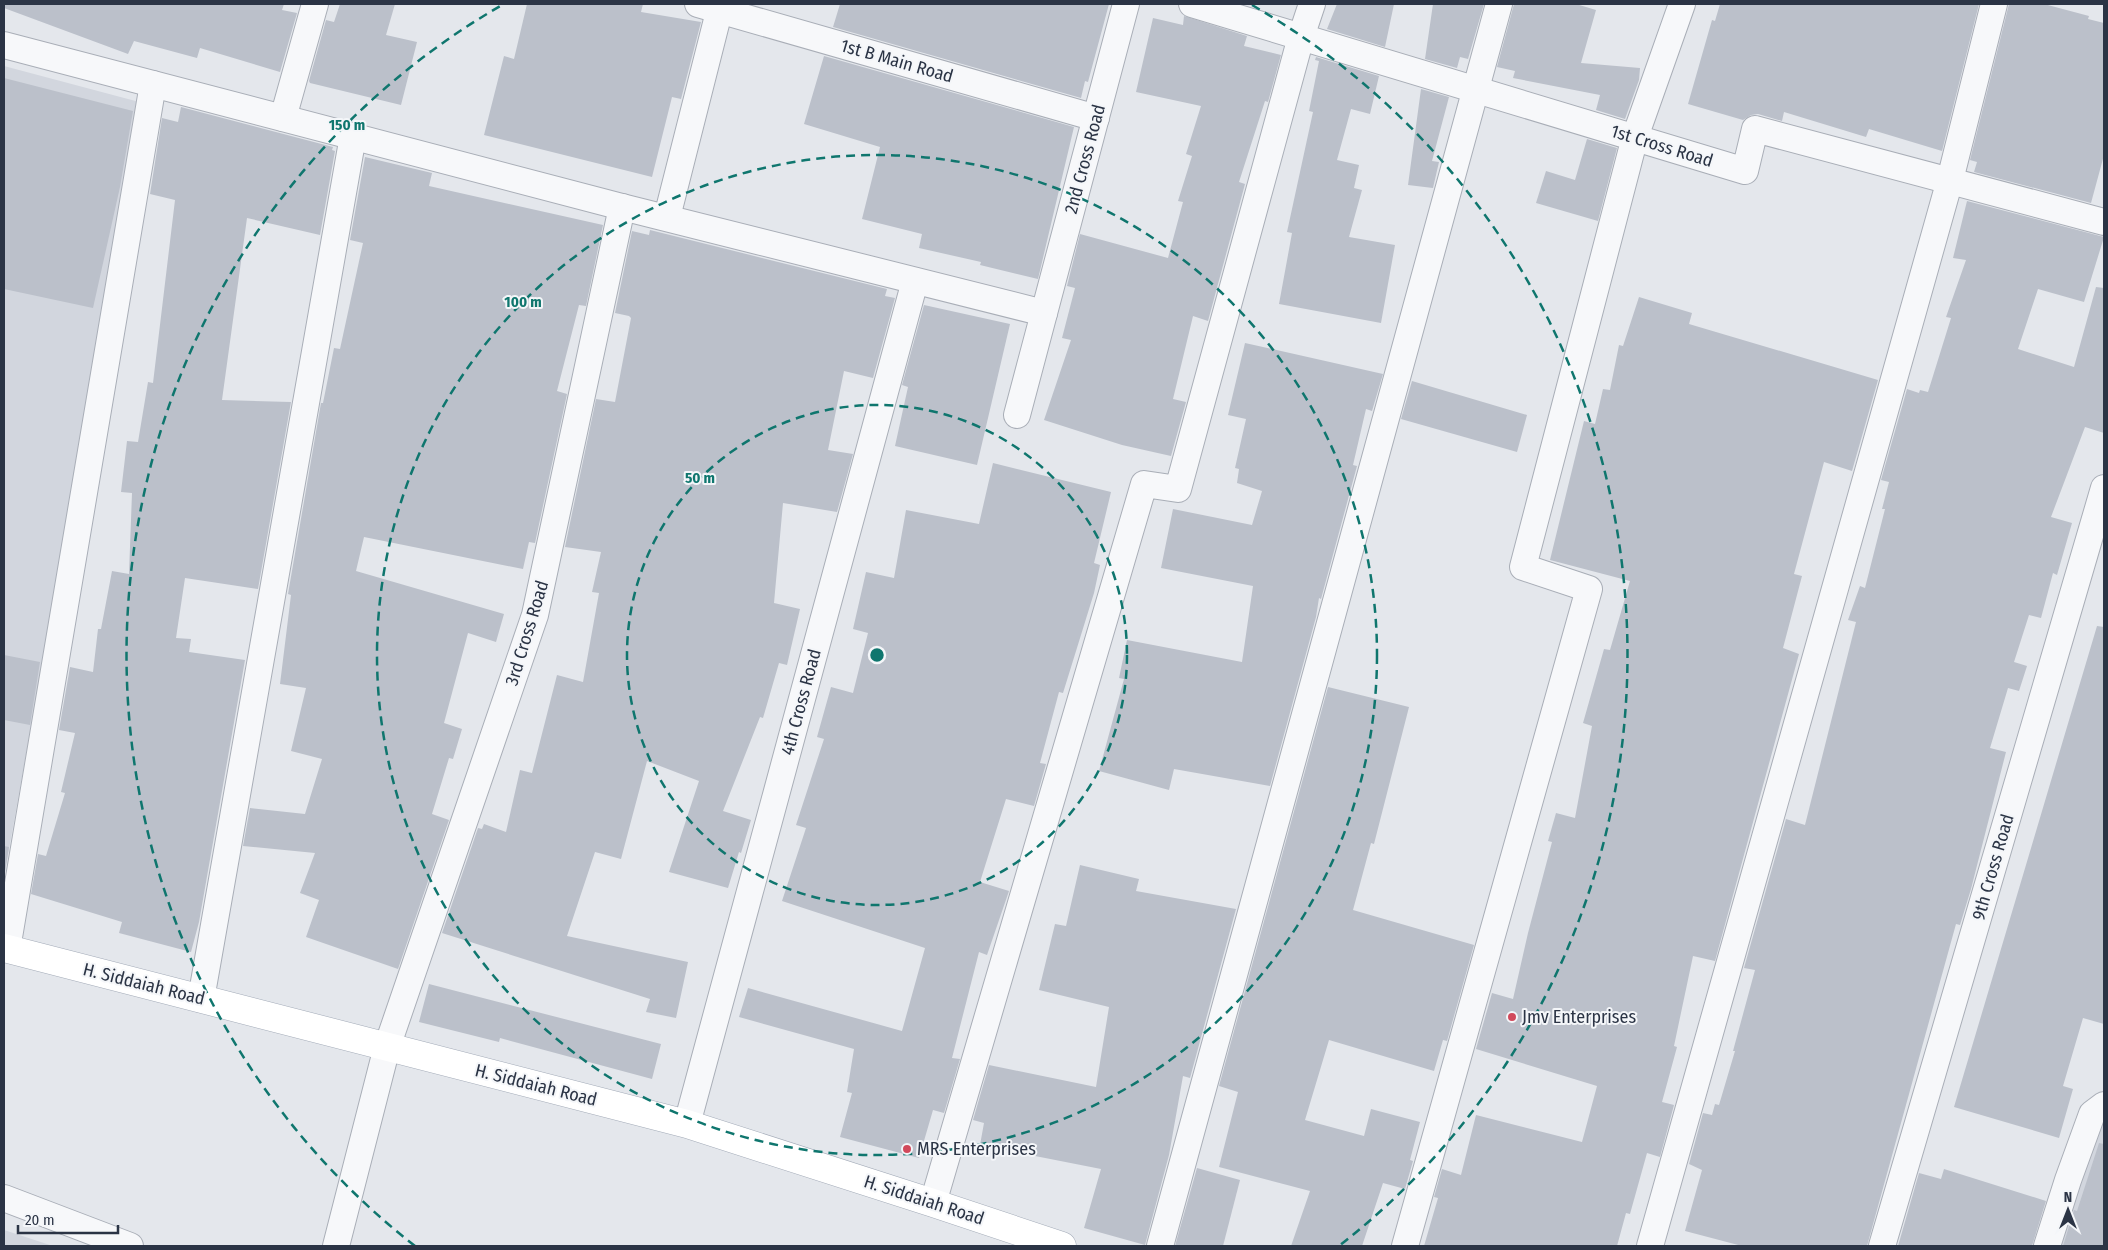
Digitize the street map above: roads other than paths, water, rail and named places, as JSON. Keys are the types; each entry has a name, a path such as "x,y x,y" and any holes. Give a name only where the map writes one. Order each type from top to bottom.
{"main road":[{"name":"H. Siddaiah Road","path":"5,949 687,1124 1062,1246"}],"street":[{"path":"283,118 315,4"},
{"name":"2nd Cross Road","path":"1017,415 1126,4"},
{"name":"1st Cross Road","path":"1192,4 1744,171 1755,129 2104,222"},
{"path":"933,1203 1144,484 1178,489 1301,37 1312,4"},
{"path":"1160,1246 1499,4"},
{"path":"1405,1246 1589,589 1523,567 1636,138 1682,4"},
{"path":"1650,1246 1950,180 1994,4"},
{"path":"667,217 713,6"},
{"name":"1st B Main Road","path":"713,6 1096,118"},
{"path":"4,45 622,207 1044,314"},
{"path":"5,949 153,84"},
{"path":"201,999 353,136"},
{"name":"3rd Cross Road","path":"336,1246 387,1047 535,615 622,207"},
{"name":"4th Cross Road","path":"687,1124 915,281"},
{"name":"9th Cross Road","path":"1882,1246 2104,488"},
{"path":"2047,1246 2092,1114 2104,1105"},
{"path":"4,1198 130,1246"}],"place":[{"name":"Jmv Enterprises","path":"1512,1017"},
{"name":"MRS Enterprises","path":"907,1149"}]}
